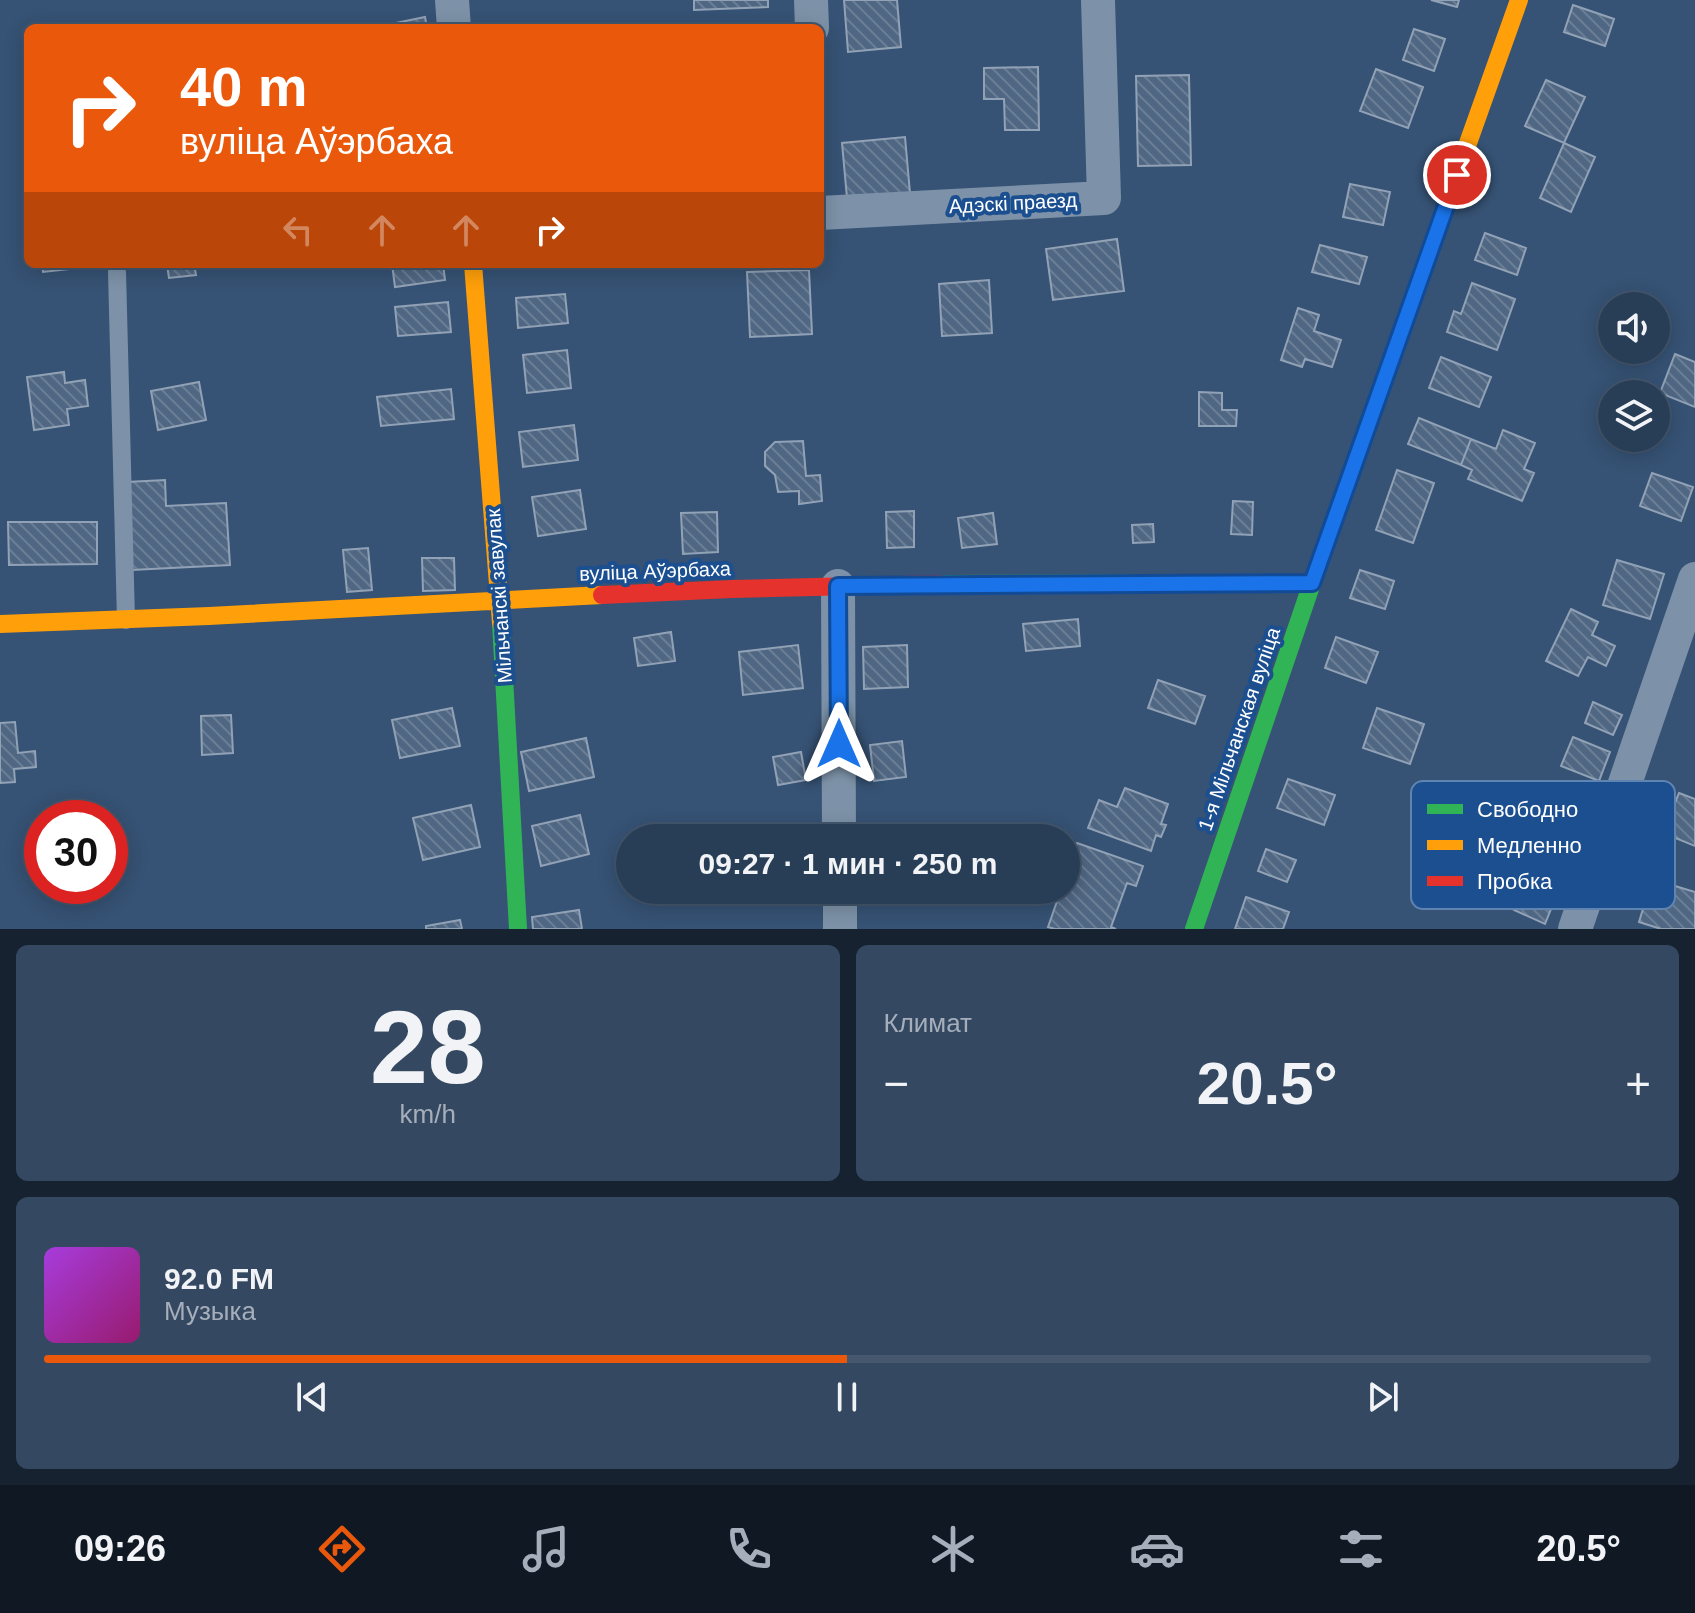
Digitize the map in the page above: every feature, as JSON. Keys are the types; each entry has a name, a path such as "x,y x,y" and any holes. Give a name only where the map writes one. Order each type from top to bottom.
{"street":[{"path":"452,0 454,24"},
{"path":"811,0 812,24"},
{"name":"Адэскі праезд","path":"824,213 1104,198 1098,0"},
{"name":"1-я Мільчанская вуліца","path":"1194,929 1312,583 1519,0"},
{"name":"Мільчанскі завулак","path":"473,268 500,600 518,929"},
{"path":"1626,781 1695,579"},
{"name":"вуліца Аўэрбаха","path":"0,624 838,586 1312,583"},
{"path":"838,586 839,824"},
{"path":"840,904 840,929"},
{"path":"1575,929 1582,909"}],"lane":[{"path":"117,272 126,620"}],"building":[{"path":"694,0 768,0 768,7 694,10"},
{"path":"844,0 897,0 901,47 848,52"},
{"path":"1431,0 1459,0 1457,7"},
{"path":"1573,5 1614,19 1605,46 1564,32"},
{"path":"425,17 426,24 391,24"},
{"path":"1414,29 1445,39 1434,71 1403,60"},
{"path":"1038,67 1039,130 1005,130 1004,99 984,99 984,68"},
{"path":"1376,69 1423,87 1408,128 1360,111"},
{"path":"1189,75 1191,165 1138,166 1136,76"},
{"path":"1546,80 1585,97 1564,143 1525,126"},
{"path":"905,137 910,193 847,198 842,143"},
{"path":"1564,143 1595,157 1571,212 1540,198"},
{"path":"1350,184 1390,192 1383,225 1343,217"},
{"path":"1485,233 1526,248 1517,275 1475,260"},
{"path":"1117,239 1124,291 1053,300 1046,249"},
{"path":"1320,245 1367,257 1359,284 1312,272"},
{"path":"42,268 78,268 43,272"},
{"path":"167,268 195,268 196,275 169,278"},
{"path":"393,268 444,268 445,280 395,287"},
{"path":"809,270 812,334 750,337 747,272"},
{"path":"989,280 992,333 942,336 939,284"},
{"path":"1472,283 1515,299 1497,350 1447,332 1454,311 1461,314"},
{"path":"565,294 568,323 518,328 516,298"},
{"path":"448,302 451,332 398,336 395,307"},
{"path":"1298,308 1319,315 1314,331 1341,340 1332,367 1305,359 1302,367 1281,360"},
{"path":"567,350 571,388 527,393 523,355"},
{"path":"1675,354 1695,362 1695,407 1670,397 1670,380 1665,380"},
{"path":"1441,357 1491,377 1479,407 1429,388"},
{"path":"64,372 65,383 85,380 88,406 67,409 69,425 34,430 27,377"},
{"path":"199,382 206,420 158,430 151,391"},
{"path":"451,389 454,419 381,426 377,397"},
{"path":"1199,392 1222,393 1222,410 1237,410 1236,426 1199,426"},
{"path":"1419,418 1471,439 1461,465 1408,444"},
{"path":"574,425 578,460 523,467 519,432"},
{"path":"1503,430 1535,443 1524,469 1534,473 1522,501 1468,479 1472,470 1461,465 1471,439 1496,449"},
{"path":"803,441 806,476 820,475 822,501 799,504 799,491 778,492 775,475 765,466 765,452 775,442"},
{"path":"1397,470 1434,483 1413,543 1376,530"},
{"path":"1652,473 1693,487 1681,521 1640,506"},
{"path":"165,480 166,506 226,503 230,565 132,570 127,482"},
{"path":"580,490 586,529 538,536 532,497"},
{"path":"1233,501 1253,502 1252,535 1231,534"},
{"path":"914,511 914,547 887,548 886,512"},
{"path":"717,512 718,552 683,554 681,513"},
{"path":"993,513 997,544 962,548 958,518"},
{"path":"8,522 97,522 97,564 9,565"},
{"path":"1153,524 1154,542 1133,543 1132,525"},
{"path":"368,548 372,590 347,592 343,550"},
{"path":"422,558 454,558 455,590 423,591"},
{"path":"1617,560 1664,574 1650,619 1603,605"},
{"path":"1360,570 1394,581 1385,609 1350,598"},
{"path":"1571,609 1598,622 1592,635 1615,646 1606,666 1588,657 1578,676 1546,661"},
{"path":"1078,619 1080,646 1026,651 1023,624"},
{"path":"671,632 675,661 638,666 634,638"},
{"path":"1336,637 1378,652 1366,683 1325,668"},
{"path":"798,645 803,688 743,695 739,652"},
{"path":"907,645 908,687 864,689 863,647"},
{"path":"1158,680 1205,696 1195,724 1148,708"},
{"path":"1593,702 1622,715 1613,735 1585,723"},
{"path":"452,708 460,746 400,758 392,720"},
{"path":"1377,708 1424,724 1410,764 1363,748"},
{"path":"231,715 233,753 202,755 201,716"},
{"path":"15,722 18,753 35,751 36,767 14,769 15,782 0,783 0,723"},
{"path":"1573,737 1610,752 1599,781 1561,766"},
{"path":"586,738 594,777 529,791 521,752"},
{"path":"902,741 906,777 874,781 870,745"},
{"path":"801,752 806,780 778,785 773,757"},
{"path":"1288,779 1335,795 1324,825 1277,808"},
{"path":"1125,788 1168,804 1161,824 1166,825 1161,837 1156,835 1151,851 1088,828 1099,800 1117,807"},
{"path":"1679,793 1695,799 1695,846 1675,838 1675,803"},
{"path":"471,805 480,847 423,860 413,818"},
{"path":"580,815 589,854 541,866 532,826"},
{"path":"1080,844 1143,866 1136,886 1127,883 1111,927 1116,929 1048,927 1056,904 1080,904"},
{"path":"1266,849 1296,860 1287,882 1258,871"},
{"path":"1675,886 1695,892 1695,929 1661,929 1639,922 1643,909 1675,909"},
{"path":"1246,897 1289,912 1283,929 1235,929"},
{"path":"1514,909 1551,909 1545,924"},
{"path":"579,910 582,929 533,929 532,917"},
{"path":"460,920 462,929 426,929 426,926"}],"traffic: fast":[{"path":"1194,929 1416,289"},
{"path":"940,584 1312,583"},
{"path":"501,623 518,929"}],"traffic: slow":[{"path":"1416,289 1519,0"},
{"path":"473,268 501,623"},
{"path":"0,624 602,595"}],"traffic: jam":[{"path":"602,595 940,584"}],"route":[{"path":"839,744 838,586 1312,583 1457,175"}]}
